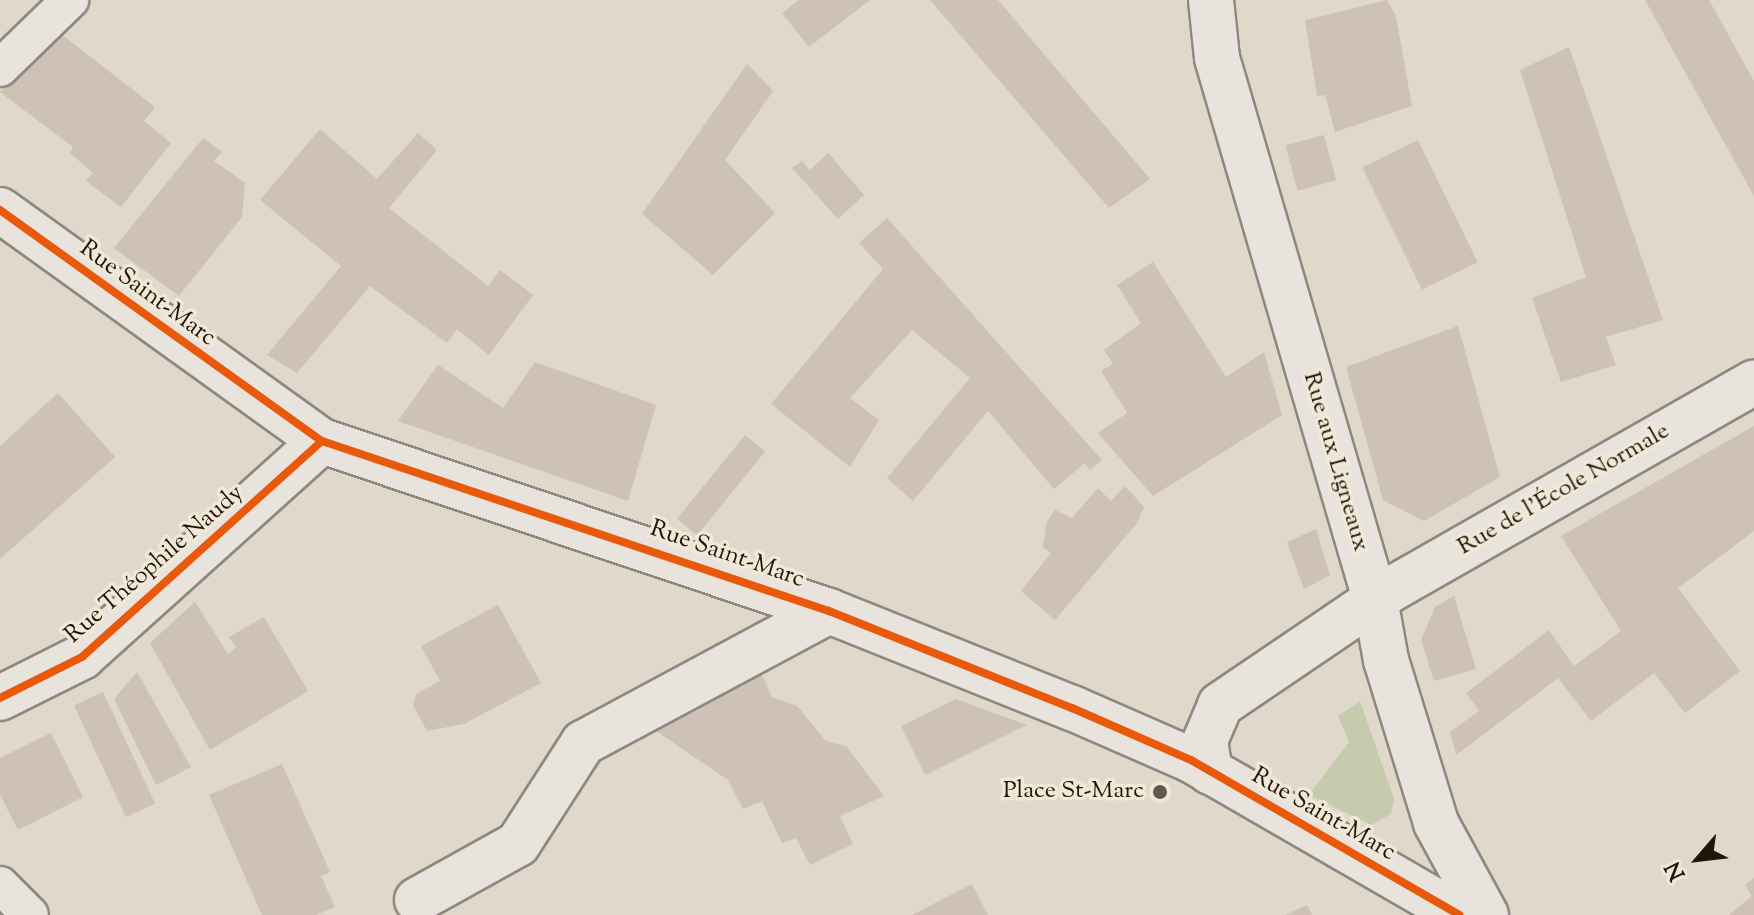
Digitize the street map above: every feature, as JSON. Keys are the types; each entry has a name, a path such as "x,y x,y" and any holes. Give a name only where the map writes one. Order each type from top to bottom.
{"street":[{"name":"Rue aux Ligneaux","path":"1211,0 1217,58 1375,599 1436,823 1486,915"},
{"name":"Rue Saint-Marc","path":"0,210 322,441 829,611 1210,772 1460,915"},
{"name":"Rue de l'École Normale","path":"1210,772 1205,741 1220,705 1375,599 1754,382"},
{"name":"Rue Théophile Naudy","path":"0,698 82,657 322,441"},
{"path":"417,900 518,844 583,743 829,611"},
{"name":"Rue Saint-Marc","path":"1387,876 1436,823"}],"lane":[{"path":"0,68 70,0"},
{"path":"0,885 30,915"}],"green space":[{"path":"1360,701 1394,799 1391,814 1371,825 1309,795 1349,742 1338,716"}],"building":[{"path":"799,0 870,0 809,47 782,13"},
{"path":"930,0 998,0 1150,179 1109,208"},
{"path":"1387,0 1396,16 1412,106 1335,132 1325,95 1317,96 1305,20"},
{"path":"1645,0 1709,0 1754,81 1754,196"},
{"path":"61,34 155,107 144,121 171,143 121,207 86,181 93,173 70,153 73,147 0,92"},
{"path":"1569,47 1663,320 1606,337 1616,365 1561,382 1532,298 1586,277 1520,70"},
{"path":"747,64 773,91 725,160 775,213 713,275 642,214"},
{"path":"320,129 377,179 418,133 437,150 389,208 488,286 500,270 533,295 489,355 457,329 447,343 370,286 297,373 267,355 341,266 260,200"},
{"path":"1324,135 1336,180 1298,191 1285,145"},
{"path":"203,138 222,152 214,161 245,183 242,217 179,296 114,248"},
{"path":"1418,140 1478,262 1422,289 1362,167"},
{"path":"828,153 864,195 838,219 792,168 802,161 810,170"},
{"path":"887,218 1102,460 1090,470 1085,463 1054,489 988,411 913,501 887,478 970,378 912,330 850,398 879,420 850,467 771,404 883,269 859,243"},
{"path":"1153,262 1226,377 1264,352 1282,415 1153,496 1098,433 1127,413 1101,371 1113,364 1104,350 1141,323 1117,285"},
{"path":"1458,326 1500,477 1424,521 1383,500 1346,367"},
{"path":"535,362 656,405 628,501 398,421 438,365 503,408"},
{"path":"58,393 115,457 0,559 0,446"},
{"path":"1754,426 1754,531 1678,588 1740,671 1685,713 1654,673 1591,721 1558,678 1456,755 1450,732 1479,711 1466,693 1549,630 1574,666 1621,631 1561,536"},
{"path":"745,435 765,451 697,535 677,519"},
{"path":"1125,486 1144,507 1137,523 1055,620 1021,591 1051,553 1043,547 1047,521 1055,510 1072,518 1098,488 1111,501"},
{"path":"1316,529 1330,575 1304,589 1287,542"},
{"path":"1454,596 1476,669 1434,681 1421,640 1435,607"},
{"path":"195,602 228,654 236,648 229,637 264,617 308,691 210,750 150,643"},
{"path":"498,605 541,683 464,724 427,731 413,705 416,694 440,681 421,646"},
{"path":"137,672 191,767 156,785 114,699"},
{"path":"762,675 772,697 797,706 826,741 846,746 884,796 840,816 853,844 810,865 796,838 782,843 762,801 743,809 728,780 656,731"},
{"path":"103,692 155,803 126,817 74,706"},
{"path":"956,699 1027,725 925,775 901,726"},
{"path":"51,733 83,797 18,830 0,795 0,758"},
{"path":"282,764 330,872 321,876 335,907 316,915 262,915 209,795"},
{"path":"1754,878 1754,915 1729,915 1752,896 1745,885"},
{"path":"972,884 988,915 912,915"},
{"path":"1307,905 1312,915 1285,915"}],"cycle path":[{"path":"0,210 322,441 829,611 1072,708 1191,760 1460,915"},
{"path":"0,698 82,657 322,441"}],"place":[{"name":"Place St-Marc","path":"1160,792"}]}
